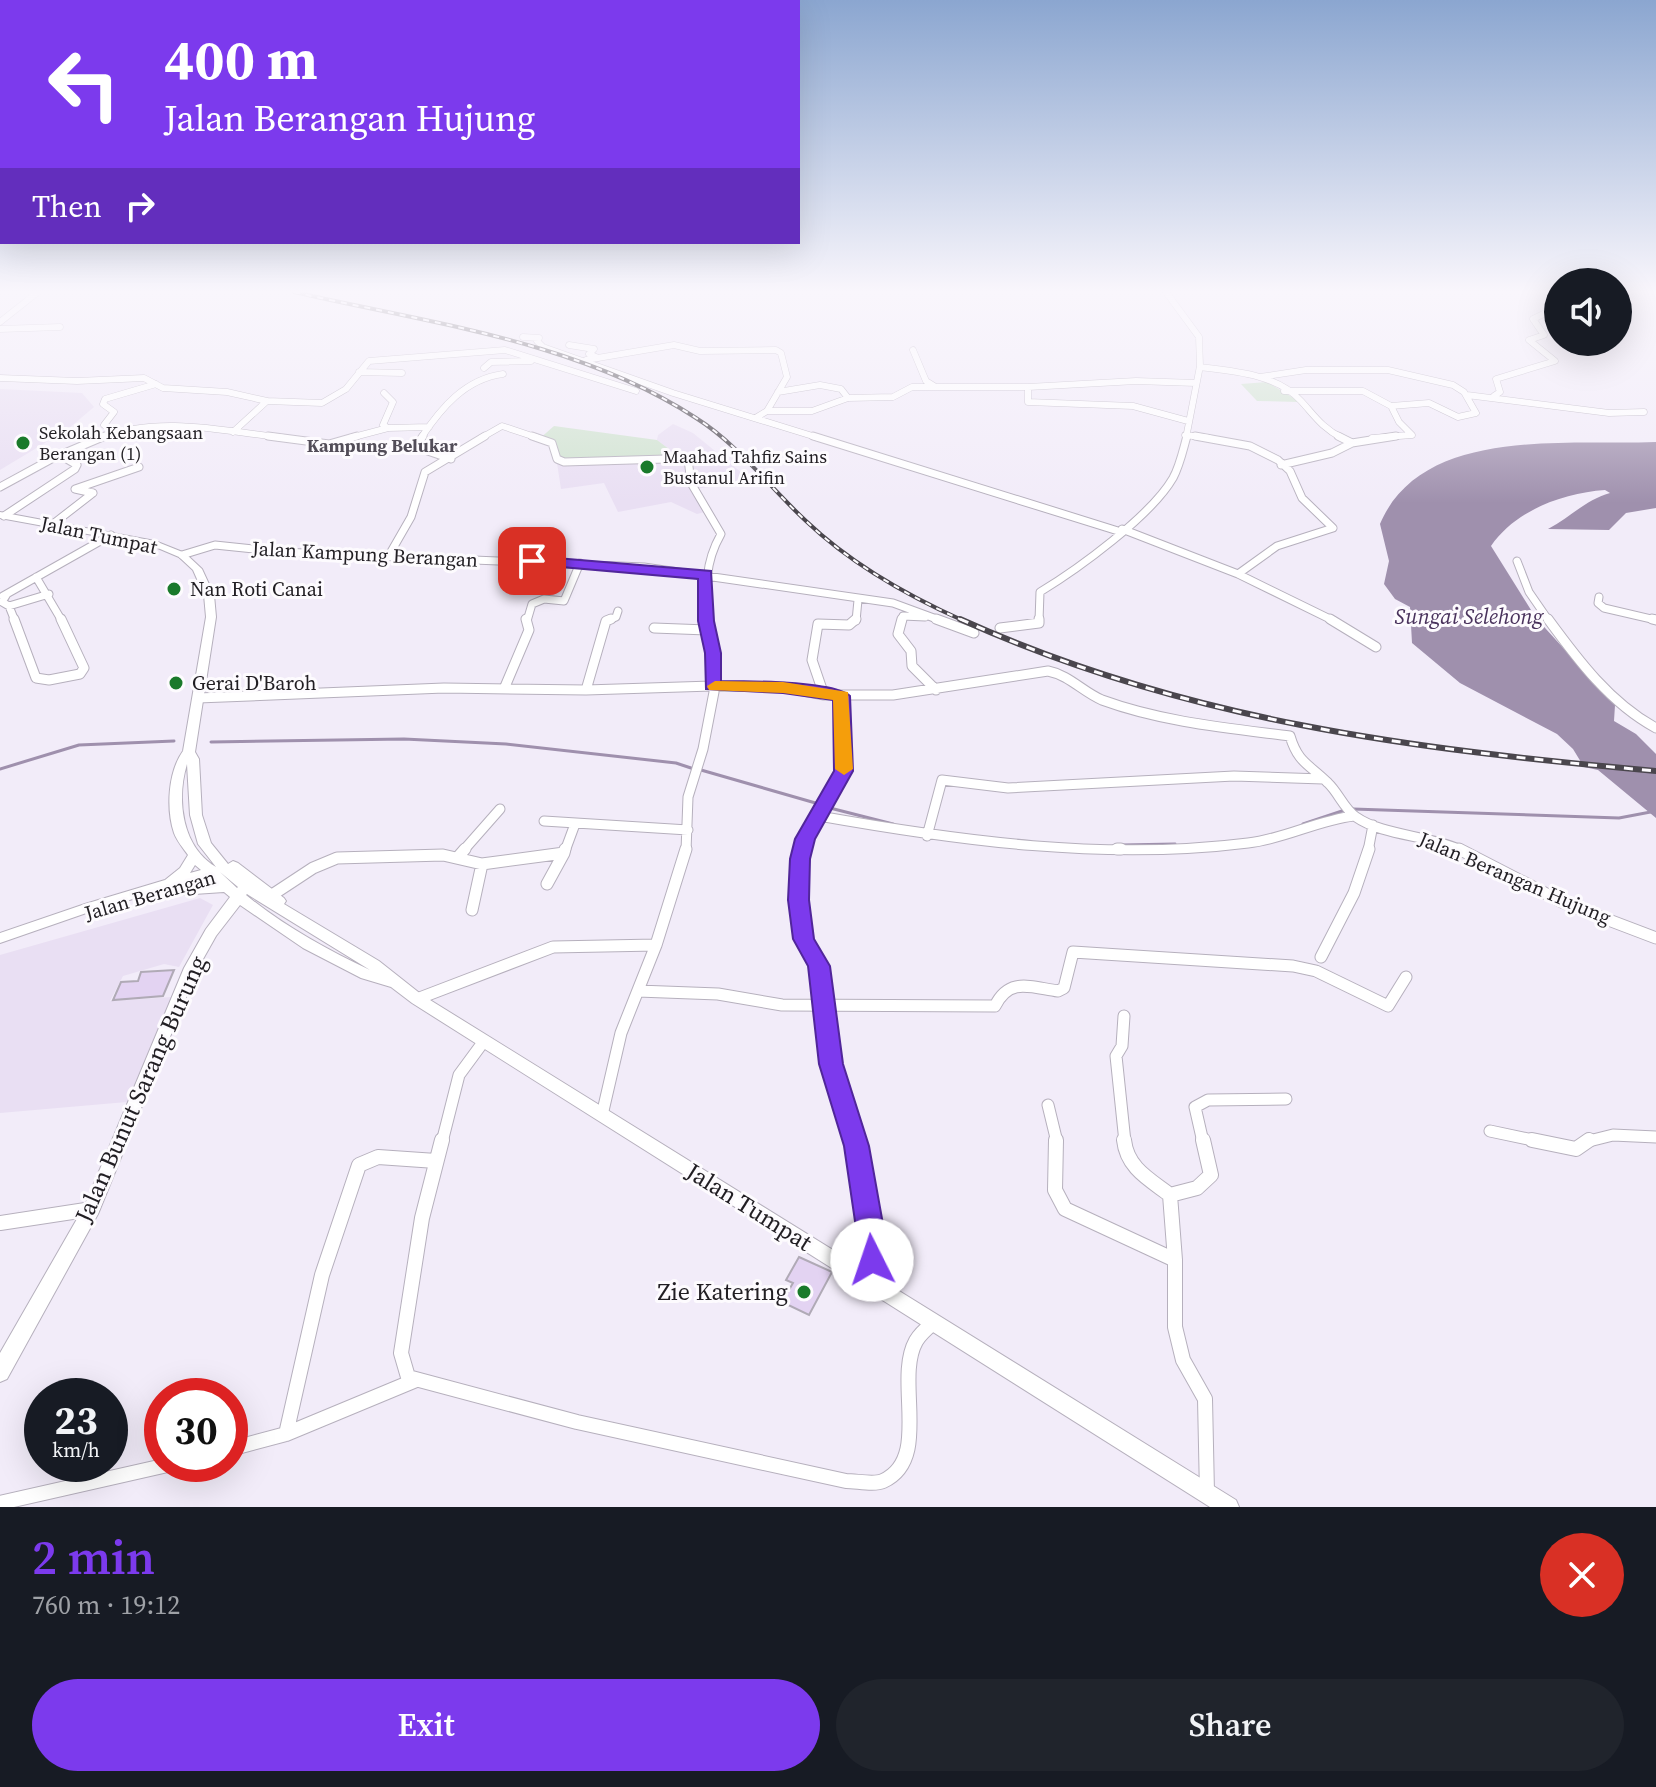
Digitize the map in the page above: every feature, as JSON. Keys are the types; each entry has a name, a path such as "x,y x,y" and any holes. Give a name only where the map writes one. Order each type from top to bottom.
{"main road":[{"name":"Jalan Tumpat","path":"2,515 155,544 182,555 202,576 209,595 211,617 189,752 181,762 178,778 177,824 231,884 363,976 392,982"},
{"name":"Jalan Tumpat","path":"189,752 193,759 200,849"},
{"path":"172,888 200,849 272,895 300,923"},
{"name":"Jalan Tumpat","path":"231,884 374,965 417,999 1229,1507"},
{"path":"172,888 231,884"},
{"name":"Jalan Berangan","path":"0,938 71,916 89,915 172,888 231,884"},
{"name":"Jalan Bunut Sarang Burung","path":"0,1372 92,1209 168,1019 211,933 224,914 231,884"},
{"name":"Jalan Bunut Sarang Burung","path":"211,933 210,926 231,884"}],"street":[{"path":"0,378 77,381 144,378 156,384 267,401 322,403 346,389 368,362"},
{"path":"484,368 491,362"},
{"path":"546,362 636,391"},
{"path":"592,362 673,393 1120,530 1238,574 1332,620 1376,647"},
{"path":"767,411 775,392 783,387 787,377 783,362"},
{"path":"918,362 926,381 934,386"},
{"path":"1000,628 1039,623 1040,592 1120,530 1174,478 1197,397 1200,362"},
{"path":"1494,396 1500,392 1496,379 1551,362"},
{"path":"1200,367 1237,369 1260,377 1303,402 1306,410 1330,433 1352,443"},
{"path":"1260,377 1306,370 1378,369 1441,380 1467,395 1494,396 1609,413 1644,412"},
{"path":"359,372 402,373"},
{"path":"451,459 416,449 429,427 459,394 495,374 503,374"},
{"path":"757,417 767,411 812,411 848,398 893,397 908,387 1028,387 1136,381 1196,383"},
{"path":"116,432 104,425 114,412 103,404 105,399 156,384"},
{"path":"775,392 827,386 841,389 848,394 848,398"},
{"path":"1028,387 1028,402 1133,406 1188,421"},
{"path":"1284,391 1363,391 1391,406 1429,403 1458,417 1476,413 1467,395"},
{"path":"384,393 393,402 383,425 388,428"},
{"path":"233,432 267,401"},
{"path":"1281,465 1332,453 1364,439 1412,435 1399,422 1391,406"},
{"path":"2,515 75,469 77,465 60,455 116,432 165,425 334,444 388,428 429,427"},
{"path":"388,557 402,534 425,472 502,426 552,443 557,459 564,462 666,459"},
{"path":"1185,435 1249,444 1281,465 1299,487 1305,501 1333,528 1277,546 1238,574"},
{"path":"0,487 57,456"},
{"path":"602,1115 621,1033 656,945 686,852 688,797 703,749 712,686 713,653 707,630 705,575 709,555 721,534 691,483 688,459"},
{"path":"53,524 93,493 75,489 139,467"},
{"path":"36,577 49,594 84,668 76,676 36,678 9,606 2,602 4,596 36,577 111,535"},
{"name":"Jalan Kampung Berangan","path":"182,555 215,545 388,557 580,563 705,575 902,605 974,633"},
{"path":"1517,561 1517,570 1528,593 1593,673 1619,703 1656,728"},
{"path":"504,689 529,630 526,619 532,604 544,599 564,601 580,563"},
{"path":"9,606 49,594"},
{"path":"1599,597 1598,603 1604,608 1656,620"},
{"path":"824,695 812,660 818,624 849,625 856,622 858,600"},
{"path":"586,690 606,621 616,617 618,611"},
{"path":"933,617 903,616 898,634 911,651 912,666 936,690"},
{"path":"654,628 707,630"},
{"name":"Jalan Berangan Hujung","path":"198,698 430,688 586,690 712,686 783,687 842,696 936,690 1031,673 1059,673 1100,699 1199,725 1290,736 1296,756 1324,779 1351,812 1373,825 1440,840 1564,903 1656,938"},
{"path":"842,696 844,771 805,839 800,859 798,900 803,939 819,966 831,1064 856,1146 872,1241 872,1260 863,1279"},
{"path":"927,836 942,780 1008,788 1234,776 1324,779"},
{"path":"458,857 500,809"},
{"path":"819,816 927,836 1069,849 1217,846 1275,838 1351,812"},
{"path":"544,821 688,830"},
{"path":"547,884 575,824"},
{"path":"1321,957 1352,900 1371,849 1373,825"},
{"path":"272,895 313,868 337,858 458,857 482,864 564,853"},
{"path":"472,910 482,864"},
{"path":"417,999 553,947 656,945"},
{"path":"638,991 718,994 782,1005 928,1003 985,1008 995,1006 1002,991 1014,984 1058,991 1064,988 1073,952 1293,966 1316,971 1388,1006 1406,977"},
{"path":"1124,1016 1122,1046 1116,1056 1126,1156 1133,1166 1170,1195 1175,1260 1175,1327 1183,1360 1205,1399 1207,1493"},
{"path":"484,1041 459,1075 422,1218 401,1353 408,1377 607,1428 846,1481 881,1482 904,1462 909,1445 906,1391 914,1344 933,1323"},
{"path":"1170,1195 1197,1188 1211,1175 1195,1107 1199,1103 1208,1100 1286,1099"},
{"path":"1048,1105 1059,1156 1054,1181 1056,1199 1065,1209 1175,1260"},
{"path":"1490,1131 1576,1149 1587,1138 1597,1136 1656,1137"},
{"path":"286,1434 322,1275 359,1165 378,1157 436,1161"},
{"path":"0,1223 92,1209"},
{"path":"248,1444 286,1434 416,1380"},
{"path":"0,1503 144,1470"}],"shaded area":[{"path":"0,389 82,393 94,407 68,429 0,470"},
{"name":"Maahad Tahfiz Sains Bustanul Arifin","path":"673,424 693,433 753,482 693,489 705,512 697,514 671,502 618,512 604,483 561,489 557,463 669,449 657,440 658,435"},
{"path":"200,898 213,905 179,967 164,964 123,976 110,1001 172,997 127,1102 0,1113 0,955"}],"green space":[{"path":"1267,382 1300,402 1257,401 1241,384"},
{"path":"554,426 657,440 669,449 667,460 555,463 549,444 538,440"}],"water":[{"name":"Sungai Selehong","path":"1656,442 1656,508 1626,513 1609,530 1548,529 1593,500 1610,493 1605,490 1573,495 1527,513 1501,533 1491,546 1536,618 1615,705 1614,721 1636,734 1656,754 1656,818 1598,770 1584,767 1573,749 1557,734 1460,683 1412,643 1410,607 1395,599 1384,584 1389,561 1380,524 1400,492 1428,470 1463,456 1501,447 1541,444"}],"building":[{"path":"174,970 163,996 113,1000 121,982 138,981 141,972"},
{"name":"Zie Katering","path":"799,1257 832,1272 809,1315 782,1302 793,1283 786,1280"}],"waterway":[{"path":"211,742 404,739 506,744 676,763 691,768"},
{"path":"0,769 79,745 174,741"},
{"path":"701,770 819,804"},
{"path":"830,808 893,824"},
{"path":"1353,809 1619,818 1656,811"},
{"path":"1303,824 1345,810"},
{"path":"1122,845 1175,844"}],"railway":[{"path":"581,362 650,392 696,418 740,453 823,537 901,590 964,621"},
{"path":"960,619 1045,654 1130,683 1301,725 1476,752 1656,771"}],"slow traffic":[{"path":"715,686 783,687 842,696 844,769"}],"place":[{"name":"Sekolah Kebangsaan Berangan (1)","path":"23,443"},
{"name":"Maahad Tahfiz Sains Bustanul Arifin","path":"647,467"},
{"name":"Nan Roti Canai","path":"174,589"},
{"name":"Gerai D'Baroh","path":"176,683"},
{"name":"Zie Katering","path":"804,1292"}],"district":[{"name":"Kampung Belukar","path":"382,446"}],"route":[{"path":"532,561 644,567 705,575 706,621 713,653 712,686 783,687 842,696 844,771 805,839 800,859 798,900 803,939 819,966 831,1064 856,1146 872,1241 872,1260"}]}
